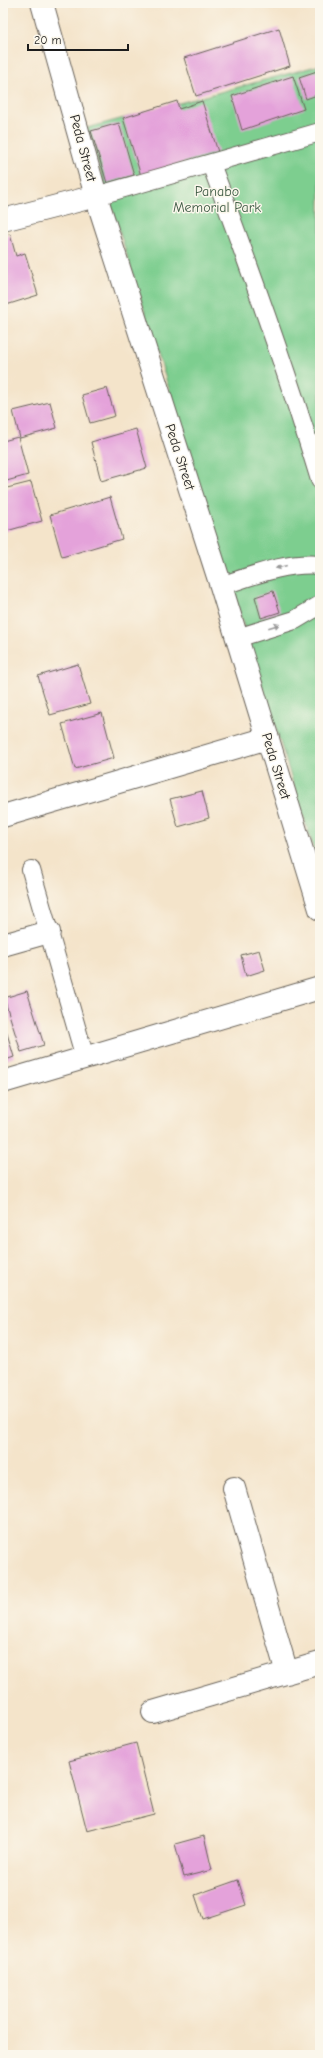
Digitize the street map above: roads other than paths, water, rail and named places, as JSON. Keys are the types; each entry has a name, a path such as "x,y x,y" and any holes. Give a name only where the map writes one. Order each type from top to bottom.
{"street":[{"name":"Peda Street","path":"42,3 96,196 221,586 320,909"},
{"path":"3,220 96,196"},
{"path":"3,816 268,738"},
{"path":"3,945 49,932"},
{"path":"3,1082 320,988"},
{"path":"234,1488 287,1673"},
{"path":"153,1712 320,1663"}],"lane":[{"path":"96,196 320,132"},
{"path":"211,164 265,308 299,408 320,480"},
{"path":"221,586 281,567 294,565 320,566"},
{"path":"237,638 295,620 320,606"},
{"path":"31,870 85,1058"}],"park label":[{"name":"Panabo Memorial Park","path":"217,200"}]}
